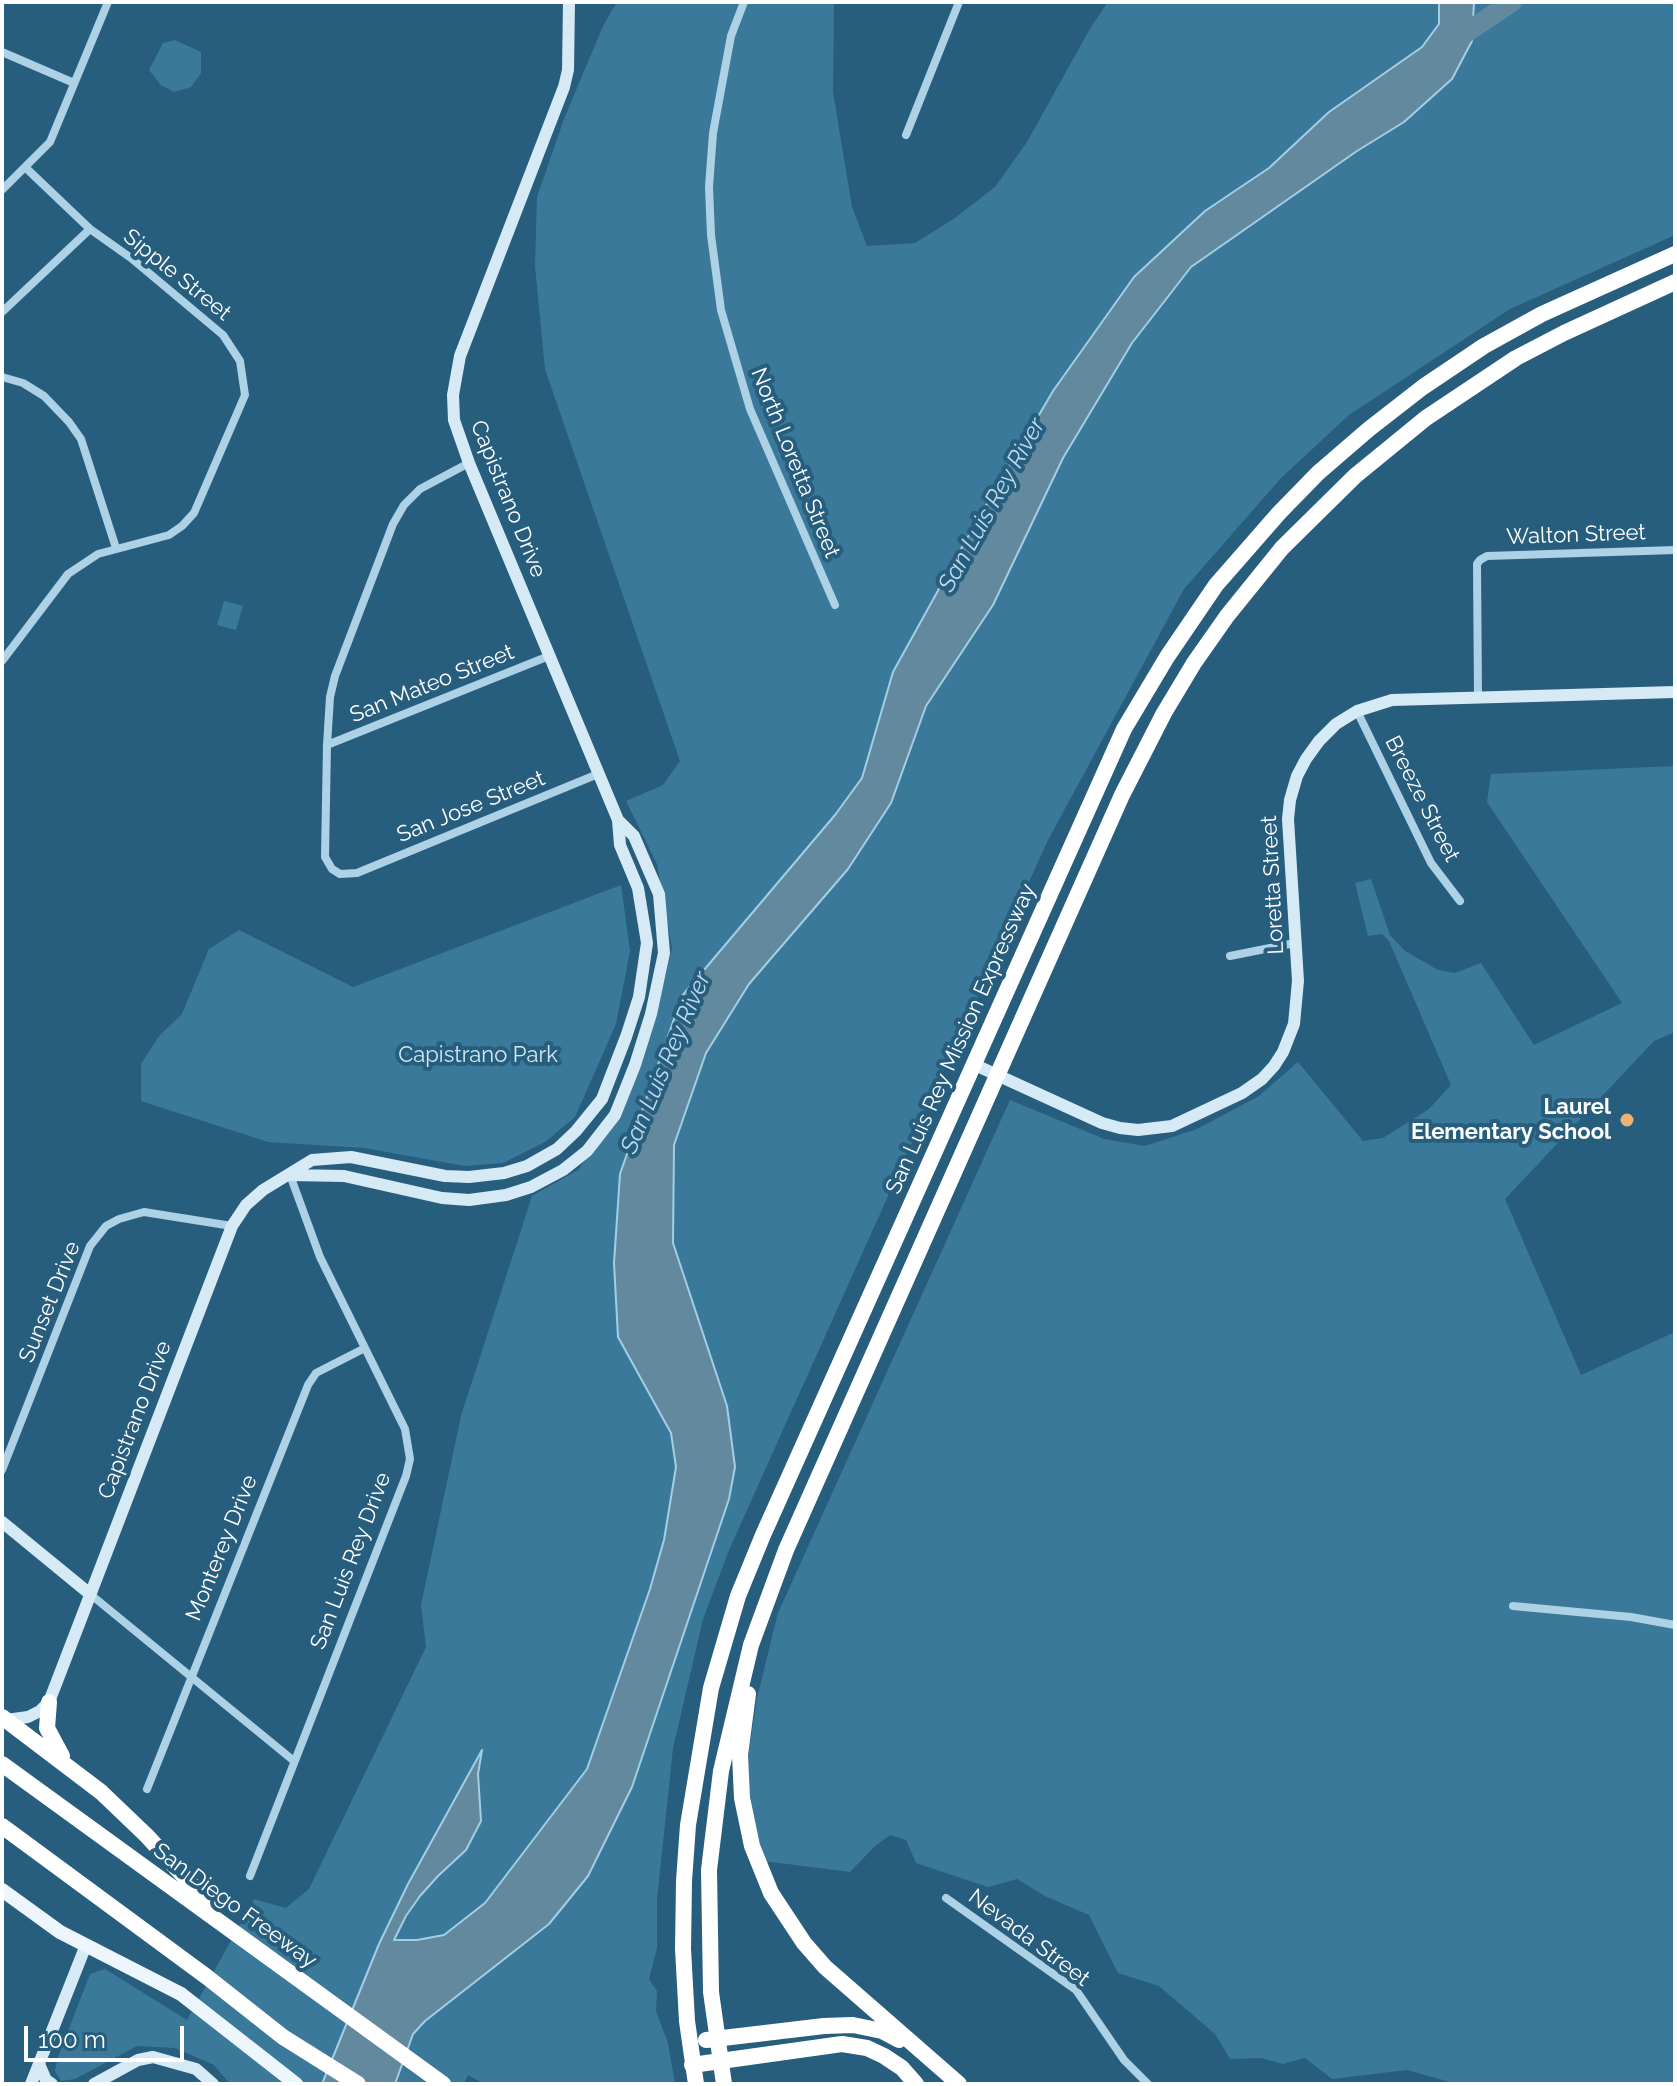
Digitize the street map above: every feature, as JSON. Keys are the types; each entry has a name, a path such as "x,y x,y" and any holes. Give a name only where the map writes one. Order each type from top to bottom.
{"highway":[{"name":"San Luis Rey Mission Expressway","path":"696,2084 683,1949 685,1867 696,1765 718,1662 741,1588 1124,729 1191,621 1246,549 1318,473 1369,429 1423,387 1484,346 1542,314 1675,254"},
{"path":"724,2084 715,2039 708,1942 709,1870 721,1771 740,1683 769,1591 1122,795 1164,713 1227,616 1282,548 1355,476 1426,418 1516,358 1675,282"},
{"path":"769,1591 748,1693 740,1755 747,1825 760,1867 785,1916 825,1967 959,2084"},
{"path":"49,1702 47,1728 69,1767"},
{"path":"4,1718 101,1792 147,1836 234,1931"},
{"name":"San Diego Freeway","path":"2,1764 234,1931 378,2040 443,2084"},
{"path":"2,1826 207,1977 339,2084"},
{"path":"690,2043 853,2025 882,2031 908,2045 959,2084"},
{"path":"283,2037 358,2084"},
{"path":"692,2065 842,2044 867,2048 884,2056 902,2068 916,2084"}],"main road":[{"path":"2,1890 32,1913 86,1945 181,1994 296,2084"}],"street":[{"path":"2,190 50,142 108,2"},
{"name":"Capistrano Drive","path":"49,1702 232,1226 254,1197 312,1160 332,1157 351,1157 445,1176 504,1173 527,1166 557,1149 602,1099 622,1051 639,997 647,943 638,888 620,845 618,820 469,463 454,420 453,395 460,356 564,87 568,70 569,2"},
{"name":"North Loretta Street","path":"744,2 731,36 713,133 710,173 711,235 721,310 750,409 835,605"},
{"path":"906,135 959,2"},
{"path":"2,52 74,83"},
{"name":"Sipple Street","path":"2,661 68,574 98,554 169,535 194,513 245,395 245,378 240,361 223,335 131,258 90,229 26,168"},
{"path":"2,312 90,229"},
{"path":"2,377 23,383 44,396 81,439 116,548"},
{"path":"327,745 330,697 335,676 393,524 404,505 420,489 469,463"},
{"name":"Walton Street","path":"1478,697 1477,564 1480,560 1487,556 1675,550"},
{"name":"San Mateo Street","path":"327,745 549,656"},
{"name":"Loretta Street","path":"973,1064 1120,1128 1138,1130 1172,1126 1218,1105 1262,1079 1283,1052 1294,1024 1297,1006 1288,819 1290,800 1297,776 1319,741 1336,724 1357,711 1392,700 1675,692"},
{"name":"Breeze Street","path":"1357,711 1431,863 1460,901"},
{"name":"San Jose Street","path":"327,745 325,857 332,869 340,874 357,873 598,774"},
{"name":"Capistrano Drive","path":"290,1175 344,1176 442,1198 469,1200 506,1195 531,1187 563,1170 587,1151 615,1115 635,1065 651,1014 664,953 659,894 634,836 618,820"},
{"path":"1230,956 1295,943"},
{"name":"San Luis Rey Drive","path":"250,1876 410,1459 405,1429 320,1257 290,1175"},
{"name":"Sunset Drive","path":"2,1470 90,1246 106,1226 144,1212 232,1226"},
{"name":"Monterey Drive","path":"147,1789 308,1385 316,1373 365,1348"},
{"path":"2,1522 294,1761"},
{"path":"1513,1606 1631,1617 1675,1625"},
{"path":"4,1718 28,1717 49,1702"},
{"name":"Nevada Street","path":"946,1898 1076,1990 1124,2060 1148,2084"},
{"path":"31,2084 86,1945"},
{"path":"94,2084 138,2060 153,2057 196,2069 213,2084"},
{"path":"39,2064 46,2080 52,2084"}],"green space":[{"path":"617,2 834,2 833,92 852,207 867,246 915,243 955,218 995,187 1027,142 1108,2 1439,2 1440,5 1439,24 1422,47 1329,112 1269,168 1205,211 1134,277 1053,391 893,672 862,778 835,815 682,996 620,1174 618,1337 671,1433 676,1467 664,1540 650,1589 587,1769 485,1903 444,1935 393,1940 420,1896 466,1850 481,1821 480,1752 379,1944 322,2084 230,2084 214,2065 175,2048 137,2046 75,2079 61,2081 55,2071 58,2057 90,1974 105,1969 187,2020 254,1899 286,1908 309,1889 426,1647 421,1605 461,1416 532,1196 578,1170 624,1106 652,1030 672,948 657,864 626,801 663,785 680,761 545,369 535,266 537,197 564,119 603,26"},
{"path":"1474,2 1675,2 1675,235 1510,309 1349,415 1281,478 1184,589 1047,842 729,1550 703,1619 673,1748 657,1899 657,1948 649,1979 657,1991 656,2011 668,2043 675,2084 484,2084 468,2075 464,2084 395,2084 413,2034 425,2021 588,1876 632,1787 729,1499 727,1406 673,1243 674,1145 706,1053 749,984 848,869 891,803 926,706 993,605 1063,458 1132,343 1191,267 1357,151 1404,122 1472,41"},
{"path":"175,40 201,52 201,73 191,87 174,92 161,85 149,70 163,43"},
{"path":"224,601 243,606 236,630 217,625"},
{"path":"1675,766 1675,1032 1654,1041 1505,1199 1581,1375 1675,1332 1675,2084 1457,2084 1407,2070 1332,2079 1305,2058 1283,2064 1261,2058 1230,2059 1215,2034 1159,1986 1118,1973 1089,1915 1045,1896 1017,1879 988,1887 916,1863 906,1840 890,1835 850,1872 764,1861 756,1837 745,1777 757,1698 778,1613 1010,1100 1104,1139 1145,1146 1197,1129 1259,1096 1298,1062 1363,1141 1383,1138 1429,1109 1451,1085 1389,941 1382,934 1368,936 1355,883 1371,879 1390,935 1405,951 1438,970 1455,973 1481,963 1534,1045 1622,1003 1487,802 1491,774"},
{"name":"Capistrano Park","path":"621,885 630,951 616,1024 575,1117 545,1142 503,1163 465,1166 364,1148 268,1142 141,1101 141,1064 159,1036 182,1014 209,949 239,930 353,987"}],"water":[{"path":"1439,2 1474,2 1472,41 1452,79 1404,122 1357,151 1191,267 1132,343 1063,458 993,605 926,706 891,803 848,869 749,984 706,1053 674,1145 673,1243 727,1406 735,1467 729,1499 632,1787 588,1876 549,1924 425,2021 413,2034 395,2084 322,2084 379,1944 408,1884 482,1750 478,1774 481,1821 466,1850 420,1896 394,1940 444,1935 485,1903 587,1769 650,1589 664,1540 676,1467 671,1433 618,1337 614,1263 620,1174 682,996 835,815 862,778 893,672 1053,391 1134,277 1205,211 1269,168 1329,112 1422,47 1439,24"}],"waterway":[{"name":"San Luis Rey River","path":"1452,42 1512,2"}],"place":[{"name":"Laurel Elementary School","path":"1627,1120"}]}
